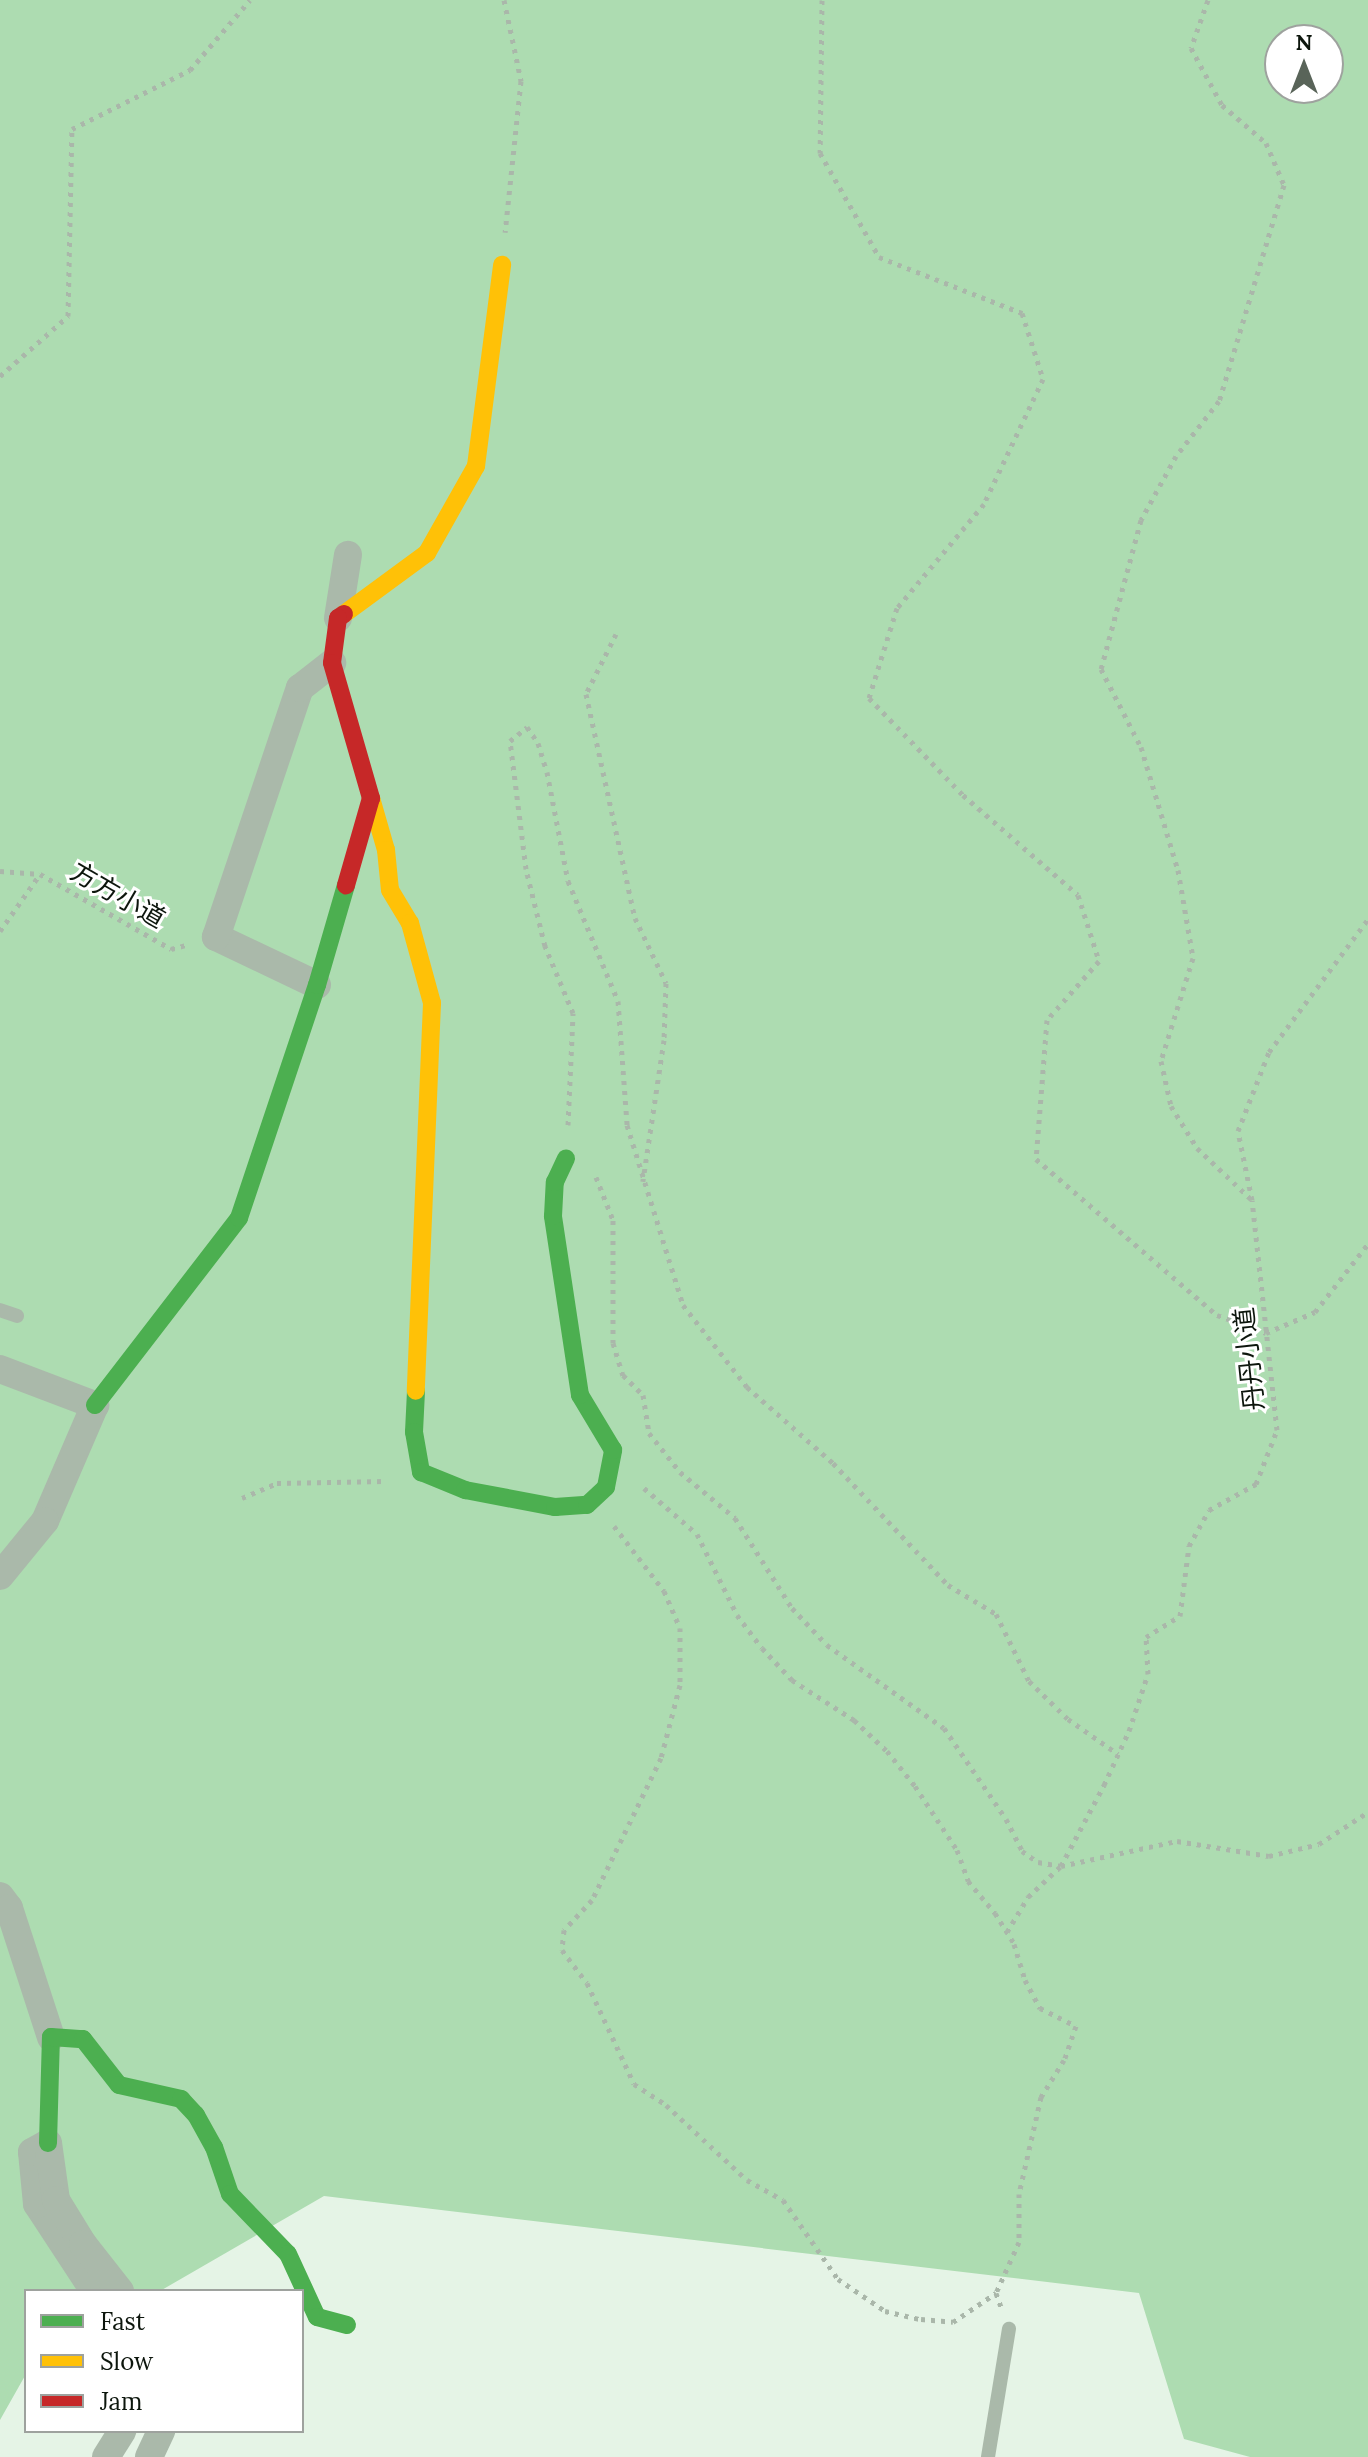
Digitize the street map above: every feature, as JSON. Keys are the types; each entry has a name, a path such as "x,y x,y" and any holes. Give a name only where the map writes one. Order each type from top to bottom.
{"street":[{"path":"338,618 427,553 476,466 502,265"},
{"path":"348,555 332,663 386,850 390,890 410,923 432,1003 414,1432 421,1472 465,1490 526,1503 587,1505 606,1487 613,1450 580,1395 553,1216 555,1182 566,1158"},
{"path":"317,985 216,937 300,688 332,663"},
{"path":"0,1576 45,1521 95,1405 239,1218 317,985 371,798"},
{"path":"0,1369 95,1405"},
{"path":"0,1896 9,1908 51,2037 48,2143 56,2200 83,2244 118,2289"},
{"path":"51,2037 83,2039 119,2085 181,2099 196,2115 214,2147 230,2194 288,2254 317,2317 347,2325"},
{"path":"48,2143 32,2152 37,2204 93,2289"},
{"path":"106,2457 121,2433"},
{"path":"149,2457 160,2433"}],"lane":[{"path":"0,1310 17,1316"},
{"path":"988,2457 1009,2329"}],"path":[{"path":"0,376 68,316 72,129 190,70 250,0"},
{"path":"502,265 521,81 504,0"},
{"path":"822,0 820,153 879,257 1022,313 1043,379 984,504 897,608 869,698 963,795 1078,895 1099,961 1047,1020 1036,1159 1217,1315 1266,1333 1315,1312 1368,1244"},
{"path":"1208,0 1191,48 1222,105 1266,143 1284,185 1219,401 1176,456 1141,520 1101,669 1141,747 1178,870 1193,958 1161,1061 1171,1106 1197,1148 1252,1200"},
{"path":"616,634 586,694 635,918 666,983 664,1040 643,1182"},
{"path":"622,1389 623,1375 613,1343 613,1220 604,1192 589,1167 566,1158 573,1013 545,946 526,869 510,741 527,727 538,743 547,772 568,881 618,1001 627,1125 683,1305 747,1387 833,1463 948,1585 996,1614 1029,1681 1068,1719 1118,1754"},
{"name":"方方小道","path":"0,871 40,874 171,949 216,937"},
{"path":"0,931 40,874"},
{"name":"丹丹小道","path":"1007,1932 1028,1897 1061,1866 1118,1754 1148,1674 1146,1637 1180,1616 1189,1546 1209,1510 1256,1484 1277,1430 1252,1200 1238,1131 1269,1052 1368,919"},
{"path":"623,1375 643,1395 649,1433 680,1472 735,1518 792,1608 827,1645 918,1706 944,1728 1006,1819 1022,1851 1038,1862 1061,1866 1177,1841 1269,1856 1319,1844 1368,1812"},
{"path":"597,1496 606,1515 664,1591 680,1628 680,1685 661,1758 592,1900 564,1930 562,1950 587,1983 634,2084 666,2105 747,2180 783,2200 838,2279 885,2311 953,2322 996,2293 1019,2242 1019,2194 1041,2097 1064,2060 1076,2026 1040,2008 1007,1932 968,1881 957,1850 937,1816 887,1751 854,1720 792,1680 762,1648 737,1615 697,1534 648,1492 613,1450"},
{"path":"242,1498 277,1483 384,1482 421,1472"},
{"path":"996,2293 1009,2329"}],"green space":[{"path":"0,0 1368,0 1368,2457 1250,2457 1184,2439 1139,2293 324,2196 163,2289 24,2289 24,2378 0,2420"}],"traffic: fast":[{"path":"95,1405 239,1218 317,985 346,885"},
{"path":"416,1391 414,1432 421,1472 465,1490 555,1507 587,1505 606,1487 613,1450 580,1395 553,1216 555,1182 566,1158"},
{"path":"48,2143 51,2037 83,2039 119,2085 181,2099 196,2115 214,2147 230,2194 288,2254 317,2317 347,2325"}],"traffic: slow":[{"path":"344,614 427,553 476,466 502,265"},
{"path":"371,798 386,850 390,890 410,923 432,1003 416,1391"}],"traffic: jam":[{"path":"344,614 338,618 332,663 371,798 346,885"}]}
